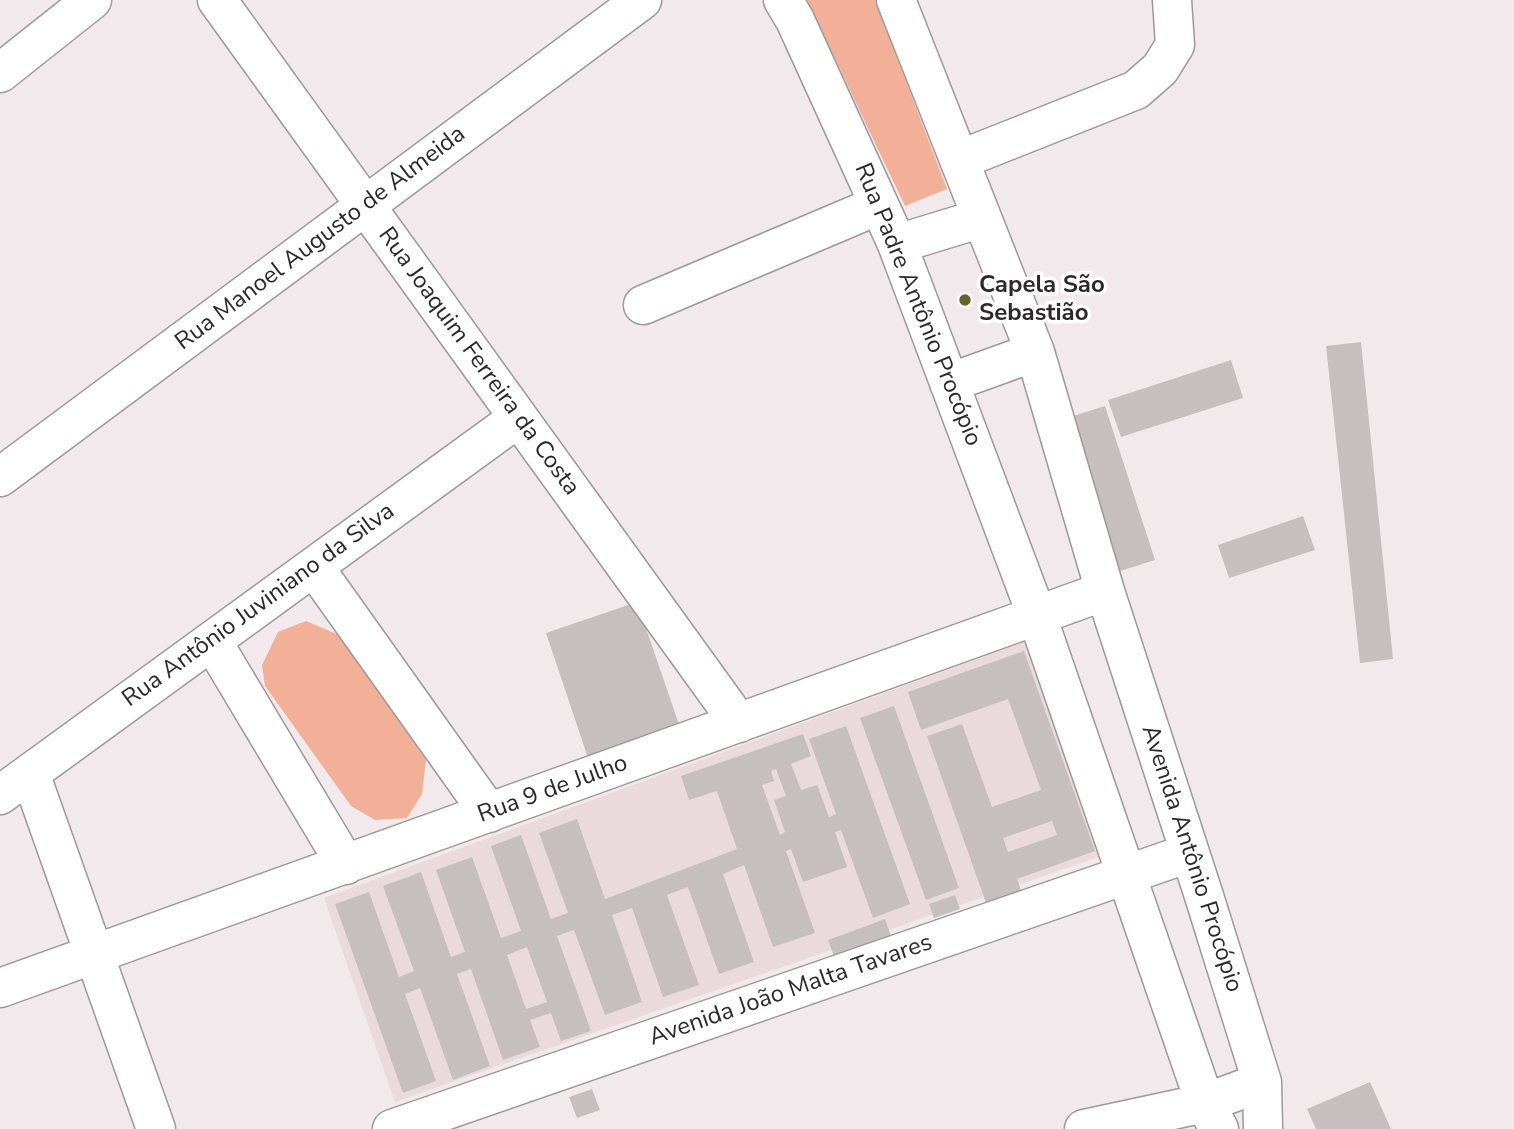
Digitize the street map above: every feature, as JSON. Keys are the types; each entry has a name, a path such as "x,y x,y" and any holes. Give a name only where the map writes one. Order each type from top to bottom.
{"street":[{"path":"0,73 92,0"},
{"name":"Rua Joaquim Ferreira da Costa","path":"217,0 739,723"},
{"name":"Rua Manoel Augusto de Almeida","path":"0,477 642,0"},
{"name":"Rua Padre Antônio Procópio","path":"783,0 795,20 897,244 1037,616"},
{"name":"Avenida Antônio Procópio","path":"896,0 1035,352 1105,591 1262,1082 1263,1129"},
{"path":"959,160 1136,90 1160,69 1175,45 1172,0"},
{"path":"643,304 879,205"},
{"path":"897,244 982,218"},
{"path":"950,383 1035,352"},
{"name":"Rua Antônio Juviniano da Silva","path":"0,795 519,418"},
{"path":"314,567 489,813"},
{"name":"Rua 9 de Julho","path":"0,988 1105,591"},
{"path":"1037,616 1212,1116"},
{"path":"212,641 346,865"},
{"path":"30,773 156,1129"},
{"name":"Avenida João Malta Tavares","path":"392,1129 1189,853"},
{"path":"1084,1129 1212,1116 1262,1082"}],"shaded area":[{"path":"807,0 875,0 947,189 905,206"},
{"path":"306,621 339,635 426,760 422,794 407,818 375,820 351,806 265,686 262,665 278,632"},
{"path":"1024,642 1101,856 395,1102 324,898"}],"building":[{"path":"1361,342 1393,659 1360,663 1326,346"},
{"path":"1231,360 1243,398 1121,437 1108,400"},
{"path":"1105,406 1155,560 1117,572 1067,418"},
{"path":"1303,516 1315,550 1229,578 1218,545"},
{"path":"637,602 683,736 591,767 546,633"},
{"path":"1024,651 1095,851 1017,879 1021,890 986,903 927,736 962,724 992,807 1041,790 1008,699 921,730 908,692","holes":["1052,821 1057,835 1008,852 1003,838"]},
{"path":"894,706 959,888 926,900 860,718"},
{"path":"846,726 910,904 873,918 841,830 835,832 847,867 803,882 791,849 786,851 815,933 773,947 744,865 723,874 754,962 719,974 688,887 667,895 699,985 663,997 632,908 612,915 642,1002 605,1015 574,930 557,936 591,1031 561,1041 551,1013 530,1020 540,1047 503,1060 471,969 457,974 490,1066 453,1080 420,988 405,994 436,1081 403,1093 335,904 369,892 399,977 414,971 383,886 421,872 451,957 465,952 436,870 472,857 501,938 521,931 491,846 521,835 551,919 568,913 539,833 577,819 605,899 737,849 717,791 689,800 681,776 803,734 811,756 791,764 801,790 817,785 829,817 836,814 809,739","holes":["776,769 786,796 774,800 785,832 780,835 762,785 774,781 771,771","527,947 547,1002 526,1009 507,955"]},
{"path":"955,895 960,909 934,918 929,904"},
{"path":"885,919 891,936 834,956 828,940"},
{"path":"1370,1082 1391,1129 1316,1129 1307,1109"},
{"path":"592,1089 600,1110 577,1118 569,1097"}],"place":[{"name":"Capela São Sebastião","path":"965,300"}]}
